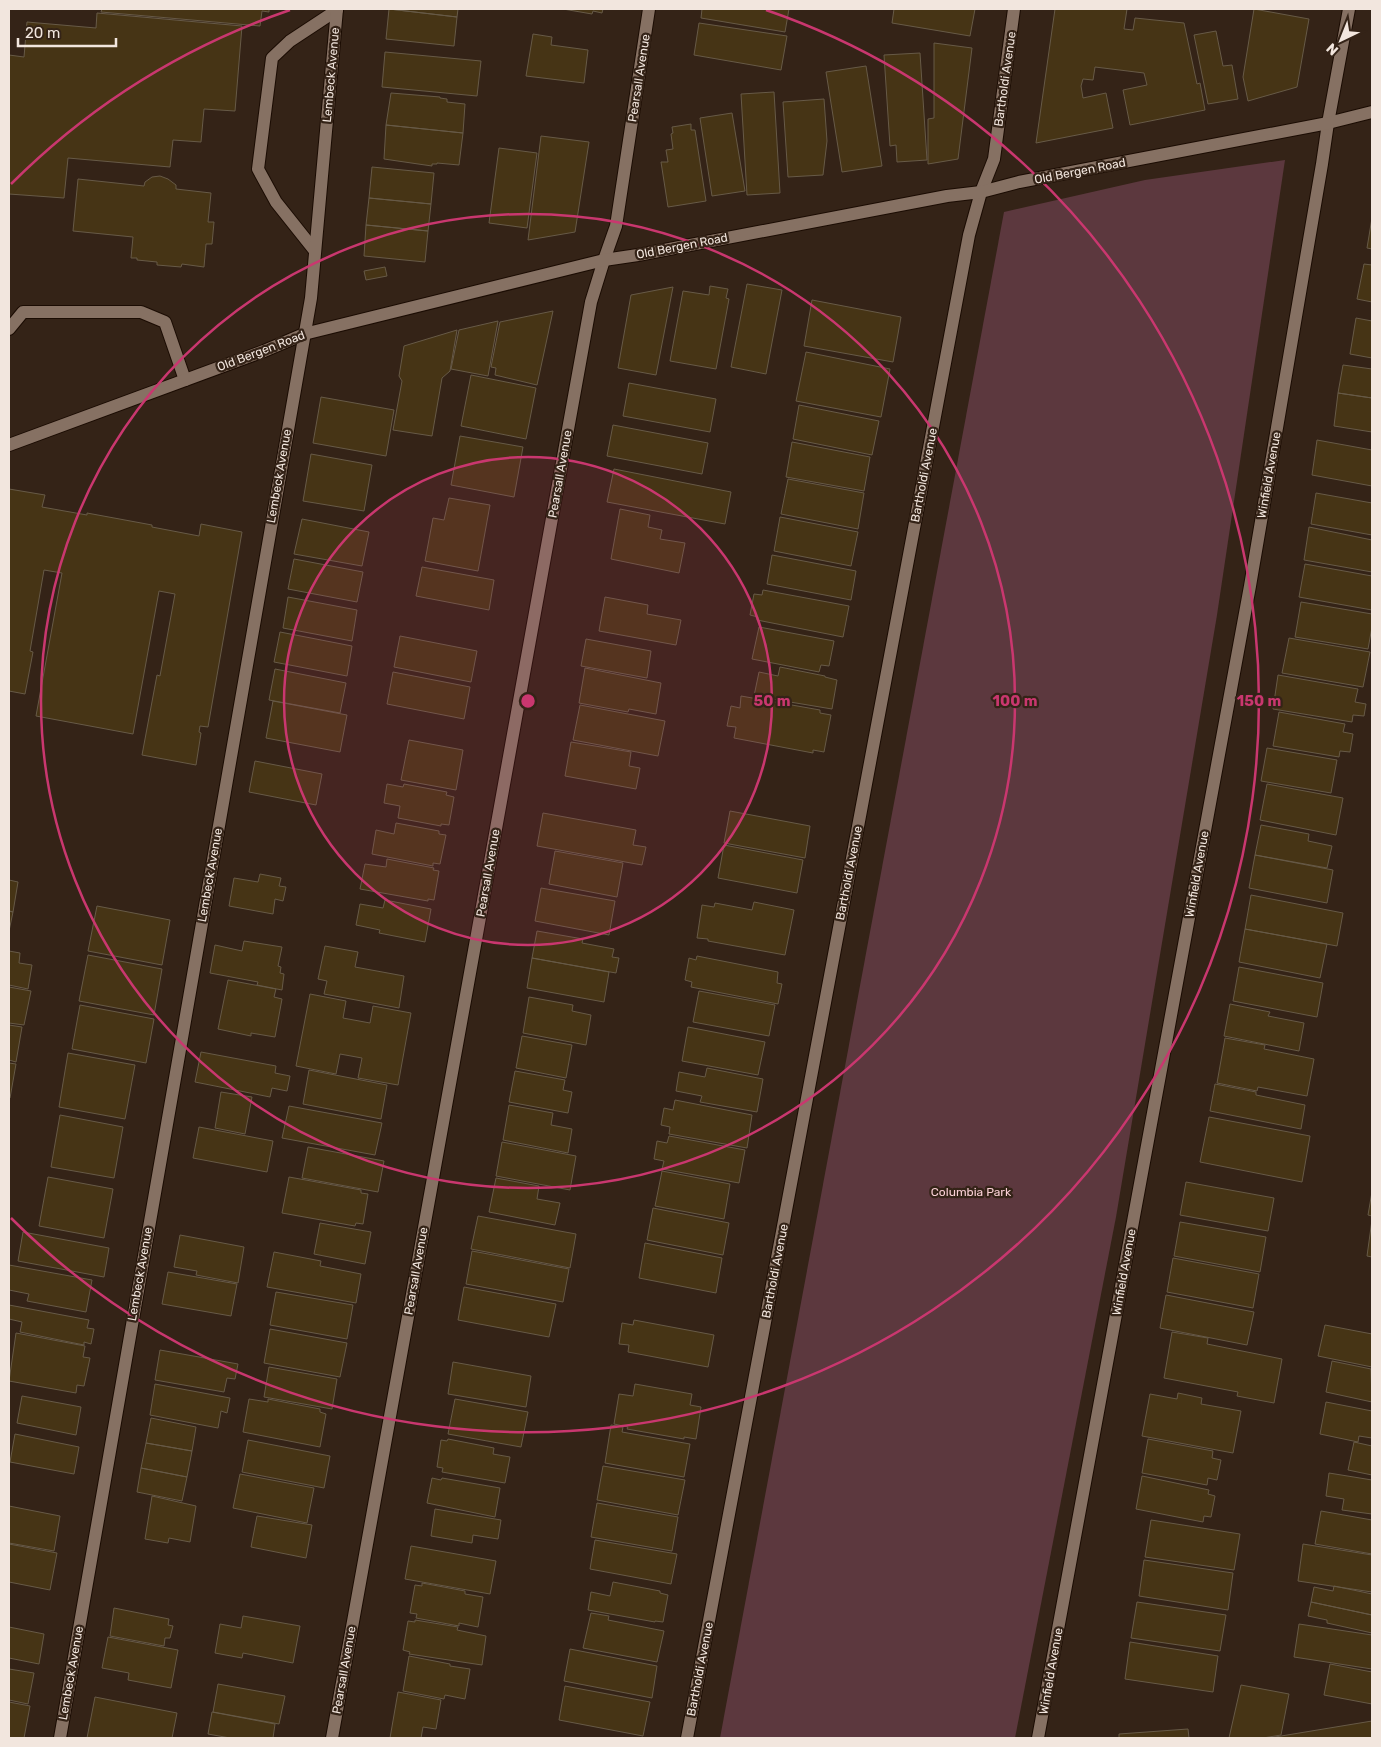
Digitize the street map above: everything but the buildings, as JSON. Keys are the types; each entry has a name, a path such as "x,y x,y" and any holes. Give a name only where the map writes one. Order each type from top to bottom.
{"street":[{"name":"Pearsall Avenue","path":"332,1738 591,302 616,226 649,9"},
{"name":"Bartholdi Avenue","path":"687,1738 967,245 981,192 994,159 1014,9"},
{"name":"Winfield Avenue","path":"1038,1738 1250,586 1349,9"},
{"name":"Lembeck Avenue","path":"60,1738 311,298 337,10"},
{"path":"315,251 276,202 258,169 272,58 290,41 337,10"},
{"name":"Old Bergen Road","path":"10,440 185,380 304,334 604,260 947,196 981,192 1019,182 1328,123 1372,112"},
{"path":"9,329 23,312 141,312 164,322 185,380"}],"green space":[{"name":"Columbia Park","path":"1285,160 1217,615 1116,1217 1015,1738 720,1738 1004,212 1145,180"}]}
